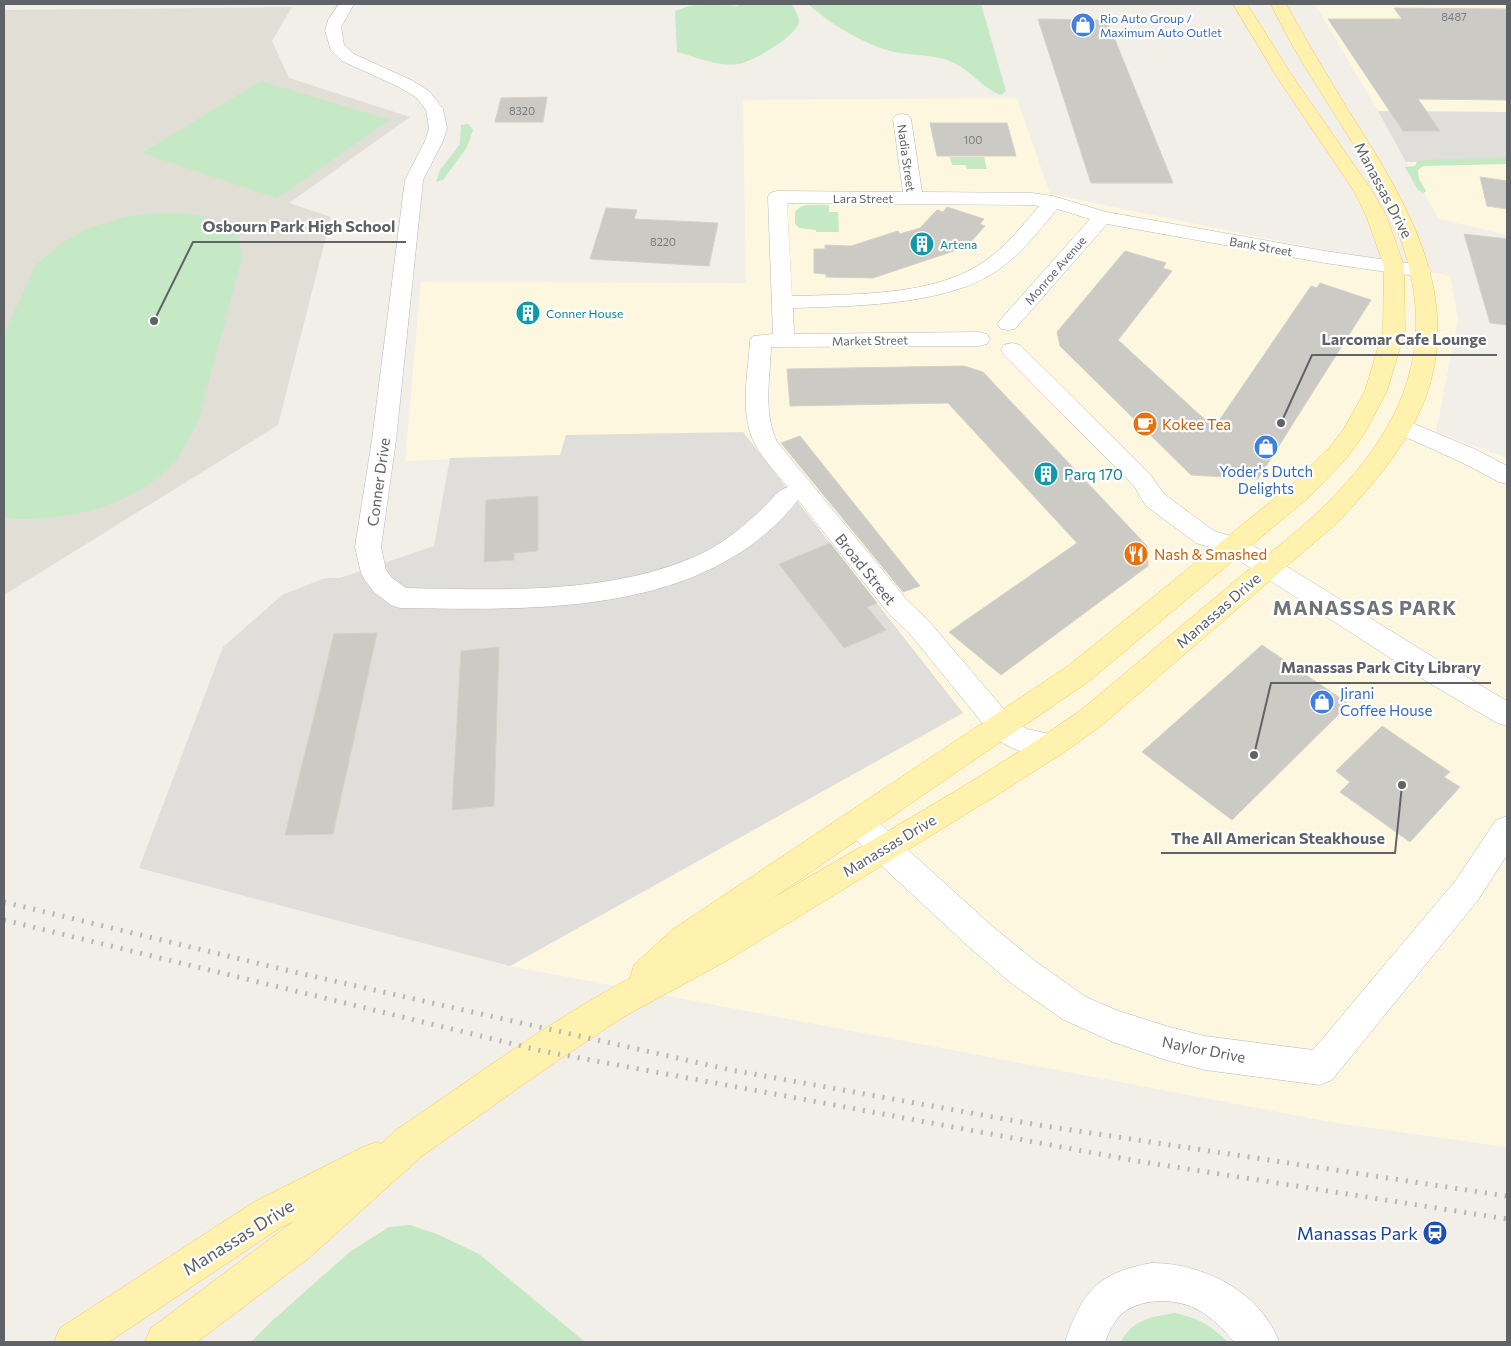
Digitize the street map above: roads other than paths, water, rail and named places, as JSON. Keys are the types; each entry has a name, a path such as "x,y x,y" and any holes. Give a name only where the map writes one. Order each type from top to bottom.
{"main road":[{"name":"Manassas Drive","path":"613,1006 684,941 1078,674 1299,492 1338,452 1352,434 1376,391 1387,360 1394,331 1394,266 1376,215 1363,191 1285,77 1240,4"},
{"name":"Manassas Drive","path":"165,1342 297,1244 409,1143 542,1051 613,1006 716,949 884,848 1053,745 1091,718 1327,518 1359,484 1383,454 1400,426 1416,392 1426,350 1426,295 1421,271 1402,218 1372,163 1278,4"},
{"path":"1387,360 1391,377 1386,405 1387,416 1400,426"},
{"name":"Manassas Drive","path":"74,1342 267,1215 409,1143"}],"street":[{"name":"Conner Drive","path":"346,4 337,18 333,32 335,43 340,50 362,66 394,78 422,94 435,110 438,129 435,140 420,164 414,180 384,440 368,547 374,573 383,585 400,598 477,599 548,596 598,591 657,580 688,570 716,557 740,541 774,512 789,495"},
{"name":"Nadia Street","path":"902,119 913,198"},
{"name":"Lara Street","path":"784,341 777,198 1027,198 1053,202 1102,217"},
{"path":"782,302 874,300 898,297 946,286 974,275 993,264 1008,252 1053,202"},
{"name":"Bank Street","path":"1102,217 1267,247 1421,271"},
{"name":"Monroe Avenue","path":"1008,324 1102,217"},
{"path":"987,324 1008,324 1020,330 1024,339 1018,348 996,350 982,344 979,339 979,330 987,324"},
{"name":"Market Street","path":"761,341 979,339"},
{"name":"Broad Street","path":"761,341 759,414 761,436 767,446 898,607 919,627 1002,726 1014,738 1053,745"},
{"path":"1012,350 1142,480 1155,500 1205,537 1235,546 1436,672 1507,714"},
{"path":"1400,426 1503,468"},
{"name":"Naylor Drive","path":"859,822 884,848 988,943 1023,972 1074,1008 1122,1028 1166,1043 1204,1053 1320,1068 1467,890 1507,829"},
{"path":"1085,1342 1096,1316 1108,1300 1130,1286 1155,1281 1176,1282 1198,1289 1225,1304 1244,1322 1259,1342"}],"railway":[{"path":"4,902 294,972 731,1070 1038,1125 1507,1196"},
{"path":"4,920 542,1051 1137,1161 1507,1219"}],"place":[{"name":"Rio Auto Group / Maximum Auto Outlet","path":"1083,25"},
{"name":"Artena","path":"922,244"},
{"name":"Conner House","path":"528,313"},
{"name":"Osbourn Park High School","path":"154,321"},
{"name":"Larcomar Cafe Lounge","path":"1281,423"},
{"name":"Kokee Tea","path":"1145,424"},
{"name":"Yoder's Dutch Delights","path":"1266,447"},
{"name":"Parq 170","path":"1046,474"},
{"name":"Nash & Smashed","path":"1136,554"},
{"name":"Jirani Coffee House","path":"1322,702"},
{"name":"Manassas Park City Library","path":"1254,755"},
{"name":"The All American Steakhouse","path":"1402,785"},
{"name":"Manassas Park","path":"1435,1233"}],"district":[{"name":"MANASSAS PARK","path":"1365,607"}]}
